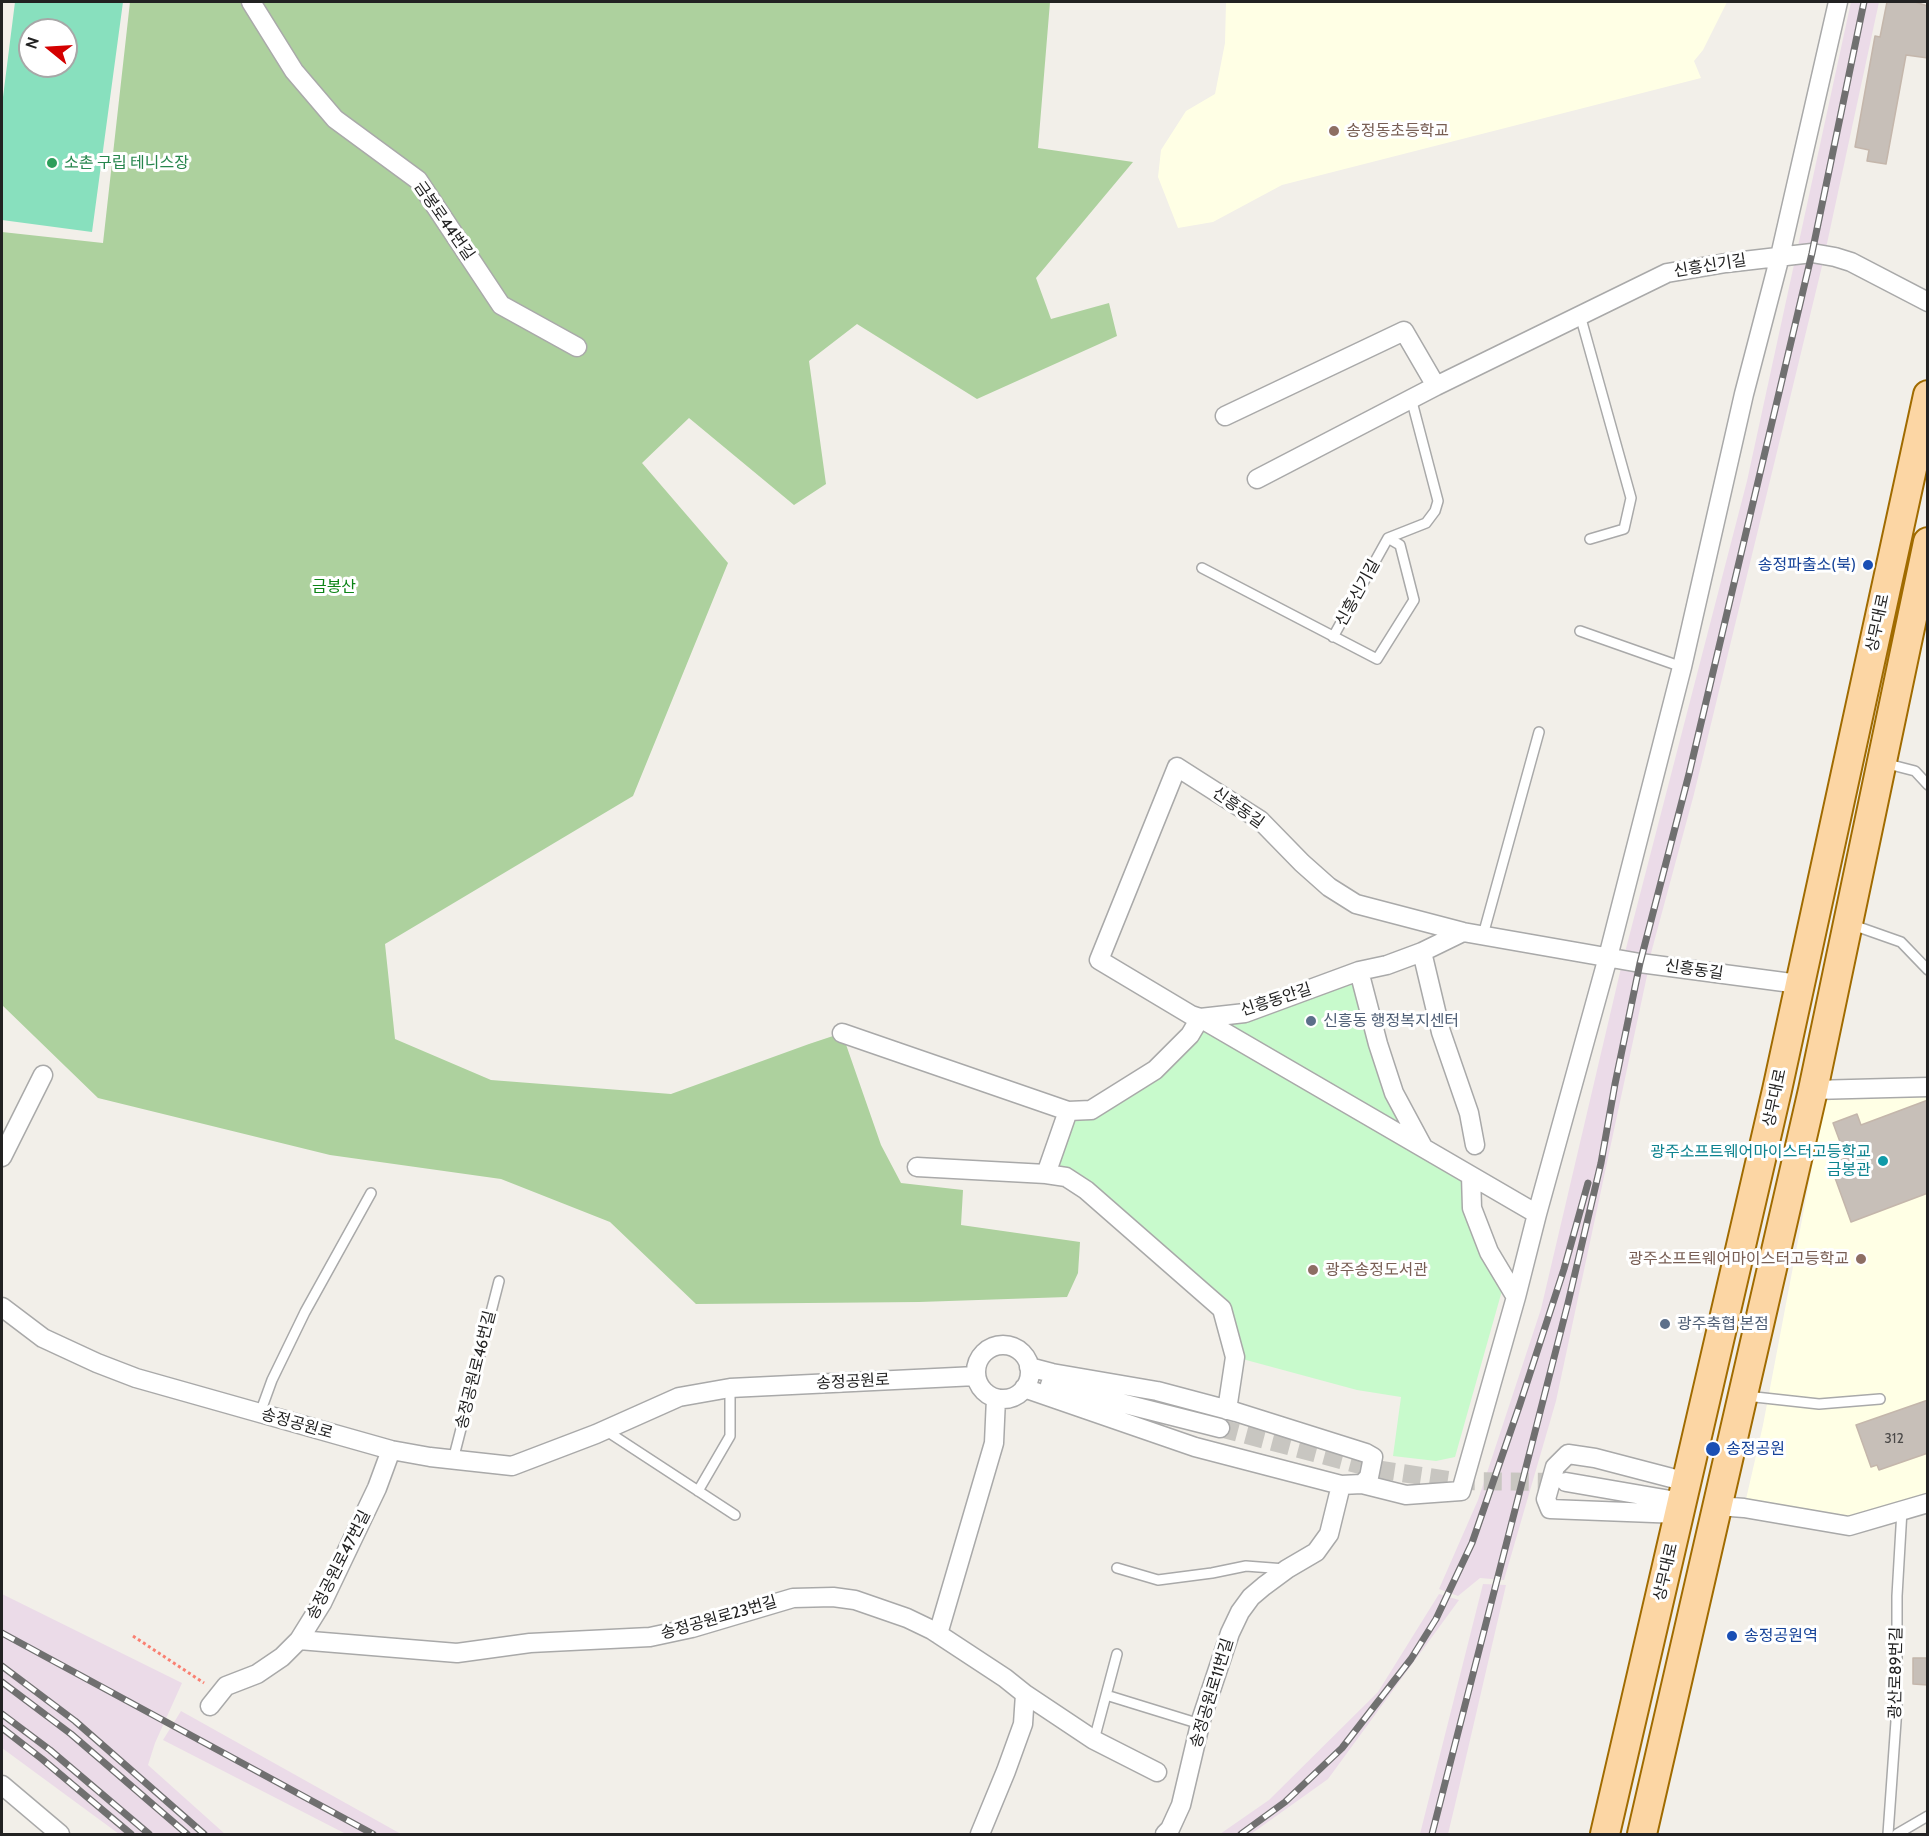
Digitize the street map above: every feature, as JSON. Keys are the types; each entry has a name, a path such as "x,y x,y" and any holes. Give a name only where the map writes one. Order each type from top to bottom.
{"main road":[{"name":"상무대로","path":"1605,1834 1777,1090 1928,395"},
{"name":"상무대로","path":"1642,1834 1813,1090 1928,542"}],"street":[{"name":"금봉로44번길","path":"252,2 294,71 335,119 418,180 501,305 577,347"},
{"path":"1027,1378 1195,1447 1341,1485 1362,1484 1406,1495 1461,1491 1608,957 1682,667 1744,394 1779,256 1838,2"},
{"name":"신흥신기길","path":"1257,479 1411,398 1666,273 1812,253 1851,262 1928,302"},
{"path":"1225,416 1404,331 1436,386"},
{"name":"신흥동길","path":"1200,1018 1191,1015 1099,960 1177,767 1260,820 1302,863 1343,897 1356,904 1463,932 1608,957 1799,984"},
{"name":"신흥동안길","path":"1200,1018 1245,1013 1422,952 1463,932"},
{"path":"1422,952 1441,1032 1469,1113 1475,1145"},
{"path":"1359,972 1394,1093 1423,1147"},
{"path":"842,1033 1068,1112 1091,1110 1155,1070 1190,1035 1200,1018 1537,1214"},
{"path":"2,1157 43,1075"},
{"path":"1813,1090 1928,1087"},
{"path":"1046,1174 1068,1112"},
{"path":"916,1167 1046,1174 1066,1177 1086,1190 1222,1309 1235,1357 1227,1410"},
{"path":"1471,1176 1472,1208 1489,1252 1516,1297"},
{"name":"송정공원로","path":"2,1306 43,1338 136,1378 391,1450 512,1466 605,1430 679,1397 730,1388 976,1376"},
{"path":"1005,1345 1021,1352 1026,1359 1027,1378 1014,1397 996,1398 981,1389 976,1376 977,1363 988,1350 1005,1345"},
{"path":"1027,1378 1052,1373 1157,1391 1366,1453 1373,1457 1369,1477 1362,1484"},
{"path":"1027,1378 1220,1428"},
{"path":"938,1634 994,1443 996,1398"},
{"name":"송정공원로47번길","path":"215,1700 226,1686 256,1674 282,1657 299,1640 322,1603 376,1488 391,1450"},
{"path":"1568,1454 1595,1458 1683,1500 1550,1509 1546,1498 1555,1467 1568,1454"},
{"path":"1566,1482 1683,1500"},
{"name":"송정공원로11번길","path":"1165,1834 1170,1829 1181,1805 1200,1725 1230,1633 1240,1612 1251,1597 1287,1569 1316,1552 1329,1534 1341,1485"},
{"path":"1718,1506 1744,1508 1849,1526 1928,1503"},
{"name":"송정공원로23번길","path":"299,1640 457,1653 530,1643 650,1638 692,1629 793,1598 816,1596 855,1600 907,1618 938,1634 1095,1740 1157,1772"},
{"path":"980,1834 1023,1724 1025,1694"},
{"path":"2,1785 60,1834"}],"lane":[{"path":"1580,315 1631,498 1624,529 1590,539"},
{"path":"1388,538 1426,523 1435,511 1438,501 1411,398"},
{"path":"1333,637 1377,659 1414,600 1400,545 1388,538"},
{"name":"신흥신기길","path":"1202,568 1333,637 1388,538"},
{"path":"1580,631 1682,667"},
{"path":"1483,935 1539,732"},
{"path":"1881,763 1916,771 1928,785"},
{"path":"1848,924 1901,942 1928,970"},
{"path":"260,1413 272,1380 305,1312 371,1193"},
{"name":"송정공원로46번길","path":"453,1460 499,1281"},
{"path":"698,1491 730,1436 730,1388"},
{"path":"1744,1395 1819,1404 1880,1399"},
{"path":"605,1430 735,1515"},
{"name":"광산로89번길","path":"1888,1834 1897,1707 1897,1596 1902,1510"},
{"path":"1116,1568 1158,1580 1246,1566 1287,1569"},
{"path":"1095,1740 1117,1654"},
{"path":"1106,1695 1200,1725"},
{"path":"1897,1834 1928,1816"}],"path":[{"path":"133,1636 215,1700"}],"shaded area":[{"name":"송정동초등학교","path":"1226,2 1727,2 1703,50 1694,61 1701,78 1282,185 1213,222 1178,228 1158,177 1161,150 1186,111 1215,94 1225,43"},
{"path":"1851,2 1879,2 1823,262 1694,794 1647,968 1622,964 1747,481"},
{"path":"1621,968 1648,971 1556,1401 1504,1580 1480,1578 1458,1596 1439,1589 1478,1500 1541,1309"},
{"name":"광주소프트웨어마이스터고등학교","path":"1927,1087 1927,1503 1849,1526 1744,1508 1763,1425 1826,1093"},
{"path":"1483,1584 1506,1585 1448,1834 1420,1834"},
{"path":"2,1594 182,1683 155,1743 148,1765 225,1834 119,1834 2,1748"},
{"path":"1439,1594 1459,1600 1328,1779 1251,1834 1220,1834 1269,1800 1378,1692"},
{"path":"181,1711 401,1834 346,1834 163,1740"}],"green space":[{"name":"소촌 구립 테니스장","path":"15,2 123,2 92,232 2,220 2,105"},
{"name":"금봉산","path":"130,2 1050,2 1038,148 1133,162 1036,278 1051,319 1109,303 1117,336 977,399 857,324 809,361 826,484 794,505 689,418 642,463 728,563 633,796 385,944 395,1039 491,1080 671,1094 842,1033 881,1145 901,1183 963,1190 961,1225 1080,1242 1078,1273 1067,1297 919,1302 696,1304 610,1222 501,1179 330,1155 98,1098 2,1005 2,232 103,243"},
{"path":"1359,972 1423,1147 1471,1176 1472,1208 1505,1280 1455,1457 1436,1461 1393,1456 1401,1397 1357,1390 1235,1357 1222,1309 1050,1163 1068,1111 1091,1110 1190,1035"}],"building":[{"path":"1887,2 1915,2 1928,6 1928,58 1906,55 1886,164 1867,161 1869,150 1855,147 1875,36 1880,37"},
{"name":"광주소프트웨어마이스터고등학교 금봉관","path":"1928,1100 1928,1193 1851,1222 1830,1164 1846,1158 1833,1123 1857,1114 1861,1125"},
{"path":"1928,1400 1928,1453 1879,1470 1877,1465 1871,1467 1856,1425"},
{"path":"1913,1658 1928,1658 1928,1685 1913,1684"}],"tunnel":[{"path":"1220,1428 1375,1469 1455,1481 1564,1482"}],"railway":[{"path":"1432,1834 1568,1303 1601,1163 1640,963 1689,774 1812,253 1864,2"},
{"path":"1241,1834 1285,1802 1342,1748 1411,1659 1436,1619 1472,1543 1564,1269 1588,1183"},
{"path":"2,1633 373,1834"},
{"path":"2,1666 75,1721 204,1834"},
{"path":"2,1682 71,1734 187,1834"},
{"path":"2,1714 50,1750 149,1834"},
{"path":"2,1728 131,1834"}],"place":[{"name":"송정동초등학교","path":"1334,131"},
{"name":"소촌 구립 테니스장","path":"52,163"},
{"name":"송정파출소(북)","path":"1868,565"},
{"name":"신흥동 행정복지센터","path":"1311,1021"},
{"name":"광주소프트웨어마이스터고등학교 금봉관","path":"1883,1161"},
{"name":"광주소프트웨어마이스터고등학교","path":"1861,1259"},
{"name":"광주송정도서관","path":"1313,1270"},
{"name":"광주축협 본점","path":"1665,1324"},
{"name":"송정공원","path":"1713,1449"},
{"name":"송정공원역","path":"1732,1636"}]}
